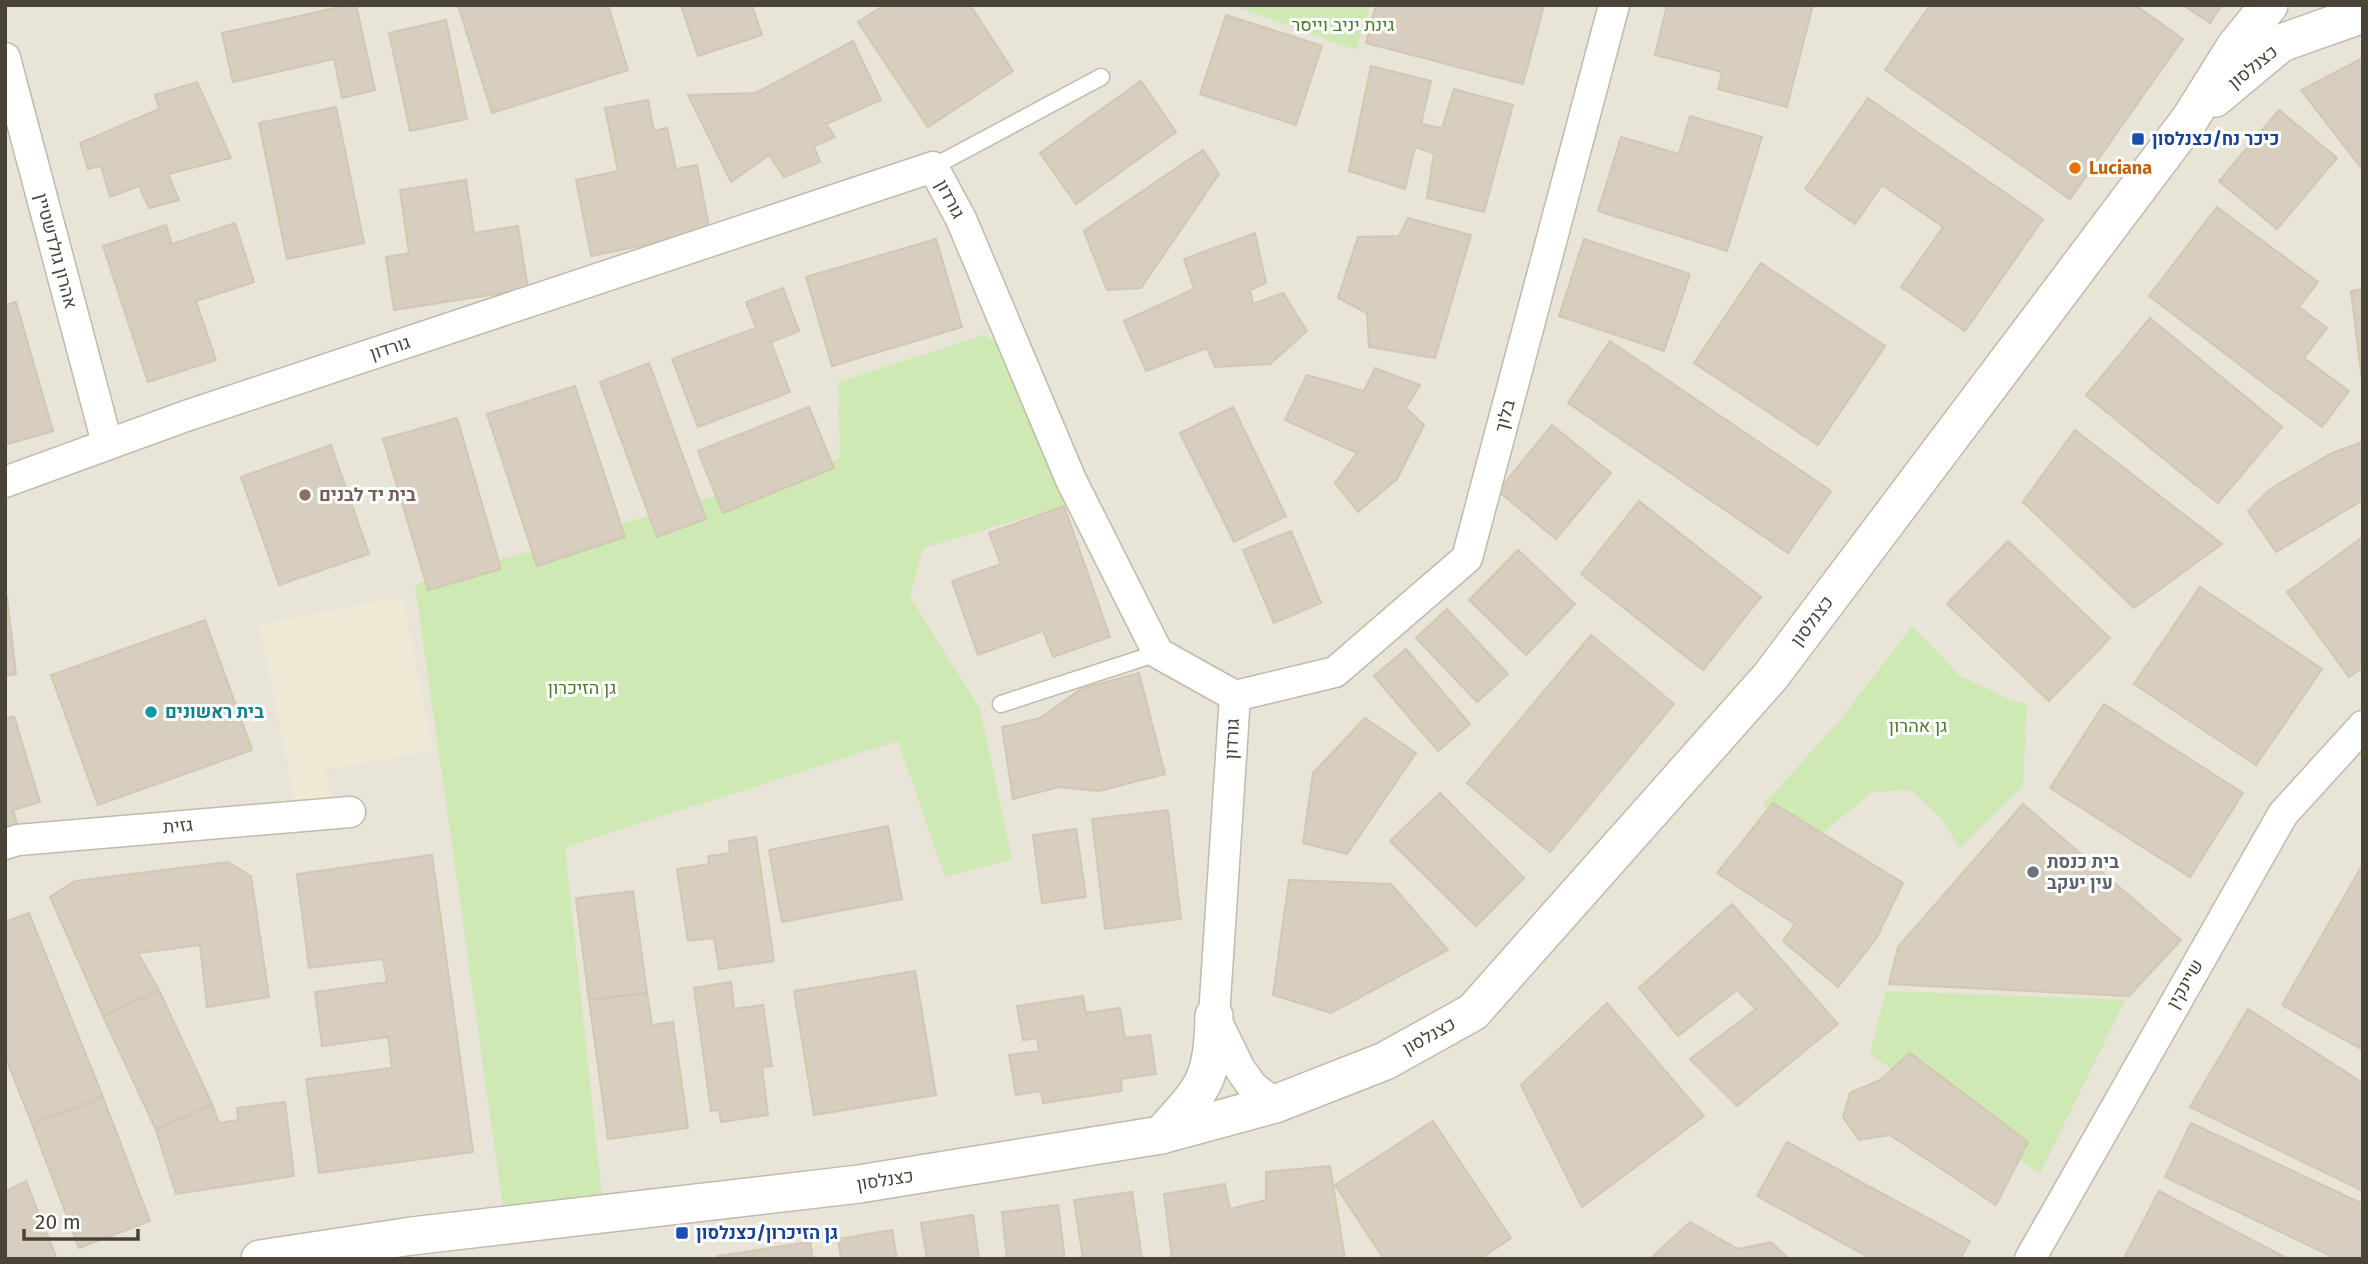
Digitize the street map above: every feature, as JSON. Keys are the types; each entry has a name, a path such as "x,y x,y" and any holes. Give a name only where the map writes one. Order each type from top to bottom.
{"street":[{"name":"בלוך","path":"1235,696 1335,672 1467,558 1614,5"},
{"name":"כצנלסון","path":"260,1259 412,1236 859,1184 1161,1135 1275,1104 1385,1060 1473,1012 1770,677 2190,118 2235,47 2269,5"},
{"name":"כצנלסון","path":"2190,118 2281,43 2363,13"},
{"name":"אהרון גולדשטיין","path":"5,58 107,443"},
{"name":"גורדון","path":"5,482 107,443 933,167 961,219 1071,480 1158,653 1235,696 1214,1016 1240,1069 1252,1086 1275,1104"},
{"name":"שיינקין","path":"2030,1259 2283,814 2363,726"},
{"name":"גזית","path":"5,844 18,840 350,812"},
{"path":"1161,1135 1196,1096 1209,1074 1214,1016"}],"lane":[{"path":"933,167 1101,77"},
{"path":"1001,704 1158,653"}],"shaded area":[{"path":"5,5 2363,5 2363,1259 5,1259"},
{"path":"403,597 433,750 325,770 330,796 295,803 260,625"}],"green space":[{"name":"גינת יניב וייסר","path":"1232,5 1370,5 1356,50"},
{"name":"גן הזיכרון","path":"984,335 1021,360 1064,506 923,548 910,597 980,709 1012,859 945,877 898,741 565,847 603,1206 504,1214 415,585 840,459 838,382"},
{"name":"גן אהרון","path":"1912,626 1960,676 2011,700 2027,704 2023,786 1960,848 1940,817 1911,790 1872,792 1823,833 1802,819 1784,827 1763,805 1841,719"},
{"path":"1886,991 2125,1000 2040,1174 1870,1054"}],"building":[{"path":"356,5 375,90 342,98 334,59 233,82 222,33"},
{"path":"458,5 608,5 628,70 492,113"},
{"path":"681,5 752,5 762,35 698,56"},
{"path":"884,5 970,5 1013,71 928,127 858,22"},
{"path":"1376,5 1544,5 1523,84 1366,43"},
{"path":"1667,5 1813,5 1787,107 1718,89 1722,72 1655,55"},
{"path":"1930,5 2135,5 2183,39 2070,199 1885,70"},
{"path":"2183,5 2222,5 2210,23"},
{"path":"1226,15 1322,46 1296,125 1200,94"},
{"path":"446,20 467,119 410,131 389,33"},
{"path":"853,41 881,100 826,124 835,137 814,146 820,162 784,177 769,155 731,182 688,95 756,93"},
{"path":"2363,58 2363,170 2301,90"},
{"path":"1371,66 1431,81 1421,124 1442,128 1454,89 1513,105 1484,212 1427,198 1434,153 1415,147 1405,189 1349,171"},
{"path":"1141,81 1176,132 1076,204 1040,153"},
{"path":"197,82 231,158 168,174 179,200 149,208 139,186 110,197 101,166 88,169 80,143 159,109 155,95"},
{"path":"1868,98 2043,219 1965,331 1901,287 1943,227 1882,185 1855,224 1805,189"},
{"path":"648,100 654,131 667,128 676,169 697,165 710,232 591,256 576,180 618,171 605,108"},
{"path":"336,107 364,243 287,259 259,123"},
{"path":"2279,110 2337,158 2277,229 2219,181"},
{"path":"1690,116 1762,137 1727,251 1598,211 1621,137 1679,154"},
{"path":"1203,150 1219,174 1141,288 1107,290 1084,231"},
{"path":"466,180 474,233 518,226 528,289 394,310 386,257 409,253 400,190"},
{"path":"2217,207 2318,282 2299,307 2327,328 2304,358 2349,391 2322,427 2149,296"},
{"path":"1408,218 1471,235 1435,358 1369,347 1367,313 1338,298 1358,237 1399,236"},
{"path":"235,223 254,282 196,301 216,360 148,382 103,246 166,225 172,244"},
{"path":"1255,233 1266,283 1250,290 1253,304 1283,293 1307,331 1270,364 1215,367 1207,348 1146,371 1124,321 1194,289 1184,259"},
{"path":"936,239 962,327 832,366 806,277"},
{"path":"1584,239 1690,274 1664,351 1559,316"},
{"path":"1761,263 1885,346 1818,445 1694,363"},
{"path":"783,288 799,331 771,342 790,392 698,427 672,359 756,328 746,302"},
{"path":"2363,289 2363,380 2362,380 2351,291"},
{"path":"16,302 53,431 5,445 5,305"},
{"path":"2150,318 2282,427 2218,503 2086,395"},
{"path":"1610,341 1831,491 1788,553 1568,403"},
{"path":"649,363 706,519 657,537 600,382"},
{"path":"1375,368 1420,385 1406,408 1424,425 1397,479 1358,512 1335,483 1357,453 1285,420 1307,375 1364,391"},
{"path":"575,386 625,537 537,566 487,414"},
{"path":"809,407 834,468 723,513 698,451"},
{"path":"1233,407 1286,516 1234,542 1180,433"},
{"path":"457,418 501,569 428,590 383,439"},
{"path":"1552,425 1611,473 1556,539 1498,491"},
{"path":"2075,430 2222,544 2134,608 2023,502"},
{"path":"2363,442 2363,500 2276,552 2248,511 2270,489 2332,453"},
{"path":"331,445 369,554 279,585 241,477"},
{"path":"1639,501 1761,597 1703,670 1581,574"},
{"path":"1064,506 1110,637 1053,657 1043,631 978,655 952,581 1001,564 989,533"},
{"path":"1291,531 1321,603 1274,623 1243,550"},
{"path":"2363,537 2363,667 2349,677 2287,592"},
{"path":"2008,541 2110,638 2049,701 1947,604"},
{"path":"1518,550 1575,604 1526,655 1469,600"},
{"path":"2200,587 2322,669 2256,765 2134,684"},
{"path":"7,597 16,674 5,676 5,598"},
{"path":"1447,609 1508,674 1477,702 1416,638"},
{"name":"בית ראשונים","path":"205,620 252,750 98,805 51,675"},
{"path":"1591,635 1674,704 1550,852 1467,783"},
{"path":"1406,649 1470,724 1438,751 1374,676"},
{"path":"1139,673 1165,774 1099,791 1059,787 1013,799 1002,727 1040,718 1081,689"},
{"path":"2104,704 2243,793 2190,877 2050,788"},
{"path":"14,716 40,802 13,810 19,831 5,835 5,719"},
{"path":"1365,718 1416,753 1347,854 1303,843 1313,773"},
{"path":"1440,793 1524,878 1476,926 1390,841"},
{"path":"1773,803 1903,883 1876,939 1838,987 1783,941 1795,924 1717,873"},
{"name":"בית כנסת עין יעקב","path":"2023,804 2181,940 2129,996 1889,984 1898,947"},
{"path":"1168,810 1181,919 1105,929 1092,819"},
{"path":"888,826 902,899 782,922 769,850"},
{"path":"1076,829 1086,897 1042,903 1033,835"},
{"path":"756,837 774,961 719,969 714,938 688,941 677,869 709,864 708,856 730,853 729,841"},
{"path":"432,855 473,1152 319,1173 306,1079 392,1068 388,1037 322,1046 315,992 387,982 383,959 309,968 297,874"},
{"path":"228,862 251,876 269,997 207,1007 200,945 138,953 159,990 103,1016 50,897 75,881"},
{"path":"2363,864 2363,1050 2282,1005"},
{"path":"1289,880 1391,884 1448,950 1331,1013 1273,995"},
{"path":"633,891 647,993 589,1000 576,898"},
{"path":"1732,904 1838,1024 1737,1106 1690,1059 1756,1009 1737,990 1678,1036 1639,988"},
{"path":"29,913 103,1097 32,1124 5,1056 5,922"},
{"path":"915,971 936,1095 814,1115 794,991"},
{"path":"731,982 734,1009 763,1005 772,1066 762,1067 768,1115 721,1122 719,1110 711,1111 694,988"},
{"path":"159,990 212,1104 156,1130 103,1016"},
{"path":"647,993 652,1025 673,1022 688,1128 608,1139 589,1000"},
{"path":"1083,996 1086,1013 1120,1008 1125,1038 1150,1035 1156,1074 1121,1079 1122,1091 1043,1103 1041,1091 1016,1095 1009,1055 1039,1051 1037,1038 1023,1040 1017,1006"},
{"path":"1607,1003 1704,1116 1582,1207 1521,1085"},
{"path":"2248,1009 2363,1083 2363,1191 2190,1107"},
{"path":"1910,1053 2028,1142 1996,1205 1890,1135 1859,1140 1843,1117 1850,1093 1880,1080"},
{"path":"103,1097 150,1221 79,1248 32,1124"},
{"path":"285,1102 294,1176 176,1194 156,1130 212,1104 219,1123 238,1120 237,1108"},
{"path":"1433,1121 1511,1238 1480,1259 1384,1259 1335,1185"},
{"path":"2191,1123 2363,1204 2363,1259 2337,1259 2165,1177"},
{"path":"1787,1142 1970,1241 1960,1259 1872,1259 1757,1196"},
{"path":"1330,1166 1345,1259 1172,1259 1164,1194 1225,1184 1230,1209 1266,1200 1266,1172"},
{"path":"26,1181 57,1259 5,1259 5,1192"},
{"path":"2159,1191 2288,1259 2130,1259 2125,1256"},
{"path":"1132,1192 1142,1259 1083,1259 1074,1200"},
{"path":"1058,1205 1065,1259 1007,1259 1002,1212"},
{"path":"973,1215 979,1259 927,1259 921,1223"},
{"path":"1690,1222 1738,1249 1771,1242 1789,1259 1650,1259"},
{"path":"892,1230 897,1259 841,1259 838,1239"},
{"path":"810,1242 813,1259 719,1259 718,1256"}],"place":[{"name":"כיכר נח/כצנלסון","path":"2138,139"},
{"name":"Luciana","path":"2075,168"},
{"name":"בית יד לבנים","path":"305,495"},
{"name":"בית ראשונים","path":"151,712"},
{"name":"בית כנסת עין יעקב","path":"2033,872"},
{"name":"גן הזיכרון/כצנלסון","path":"682,1233"}]}
